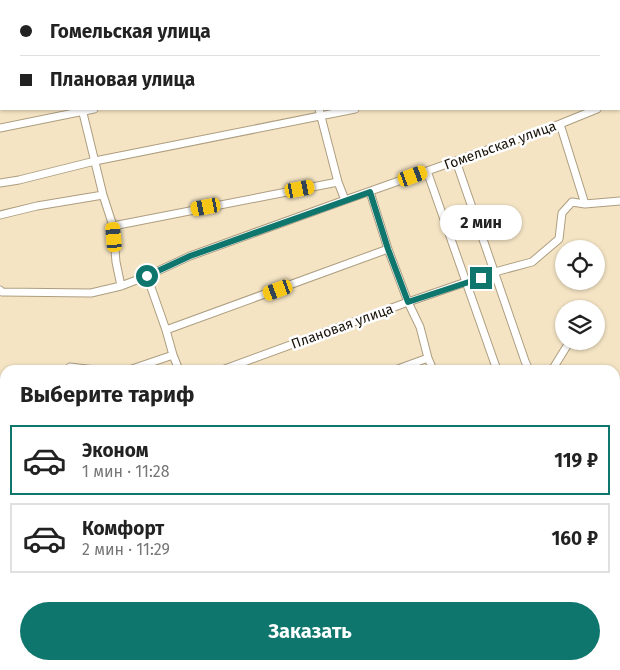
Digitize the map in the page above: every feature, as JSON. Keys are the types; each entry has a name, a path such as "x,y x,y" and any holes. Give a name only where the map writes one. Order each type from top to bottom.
{"street":[{"path":"0,128 82,110 94,161 113,226 116,262 121,286"},
{"path":"0,183 320,112 343,110"},
{"name":"Гомельская улица","path":"1,291 91,293 121,286 190,256 595,110"},
{"path":"320,112 338,182 345,200"},
{"path":"560,124 585,204 620,201"},
{"path":"456,161 527,365"},
{"path":"427,171 495,365"},
{"path":"113,226 338,182"},
{"path":"370,192 388,249 408,302 420,327 430,365"},
{"path":"0,215 37,206 104,196"},
{"name":"Плановая улица","path":"236,365 408,302 495,272 532,262 559,240 562,213 572,202 585,204"},
{"path":"166,330 388,249"},
{"path":"147,276 177,365"},
{"path":"555,365 564,350"},
{"path":"144,365 173,355"},
{"path":"409,365 428,358"}],"route":[{"path":"147,276 190,256 370,192 388,249 408,302 481,278"}]}
